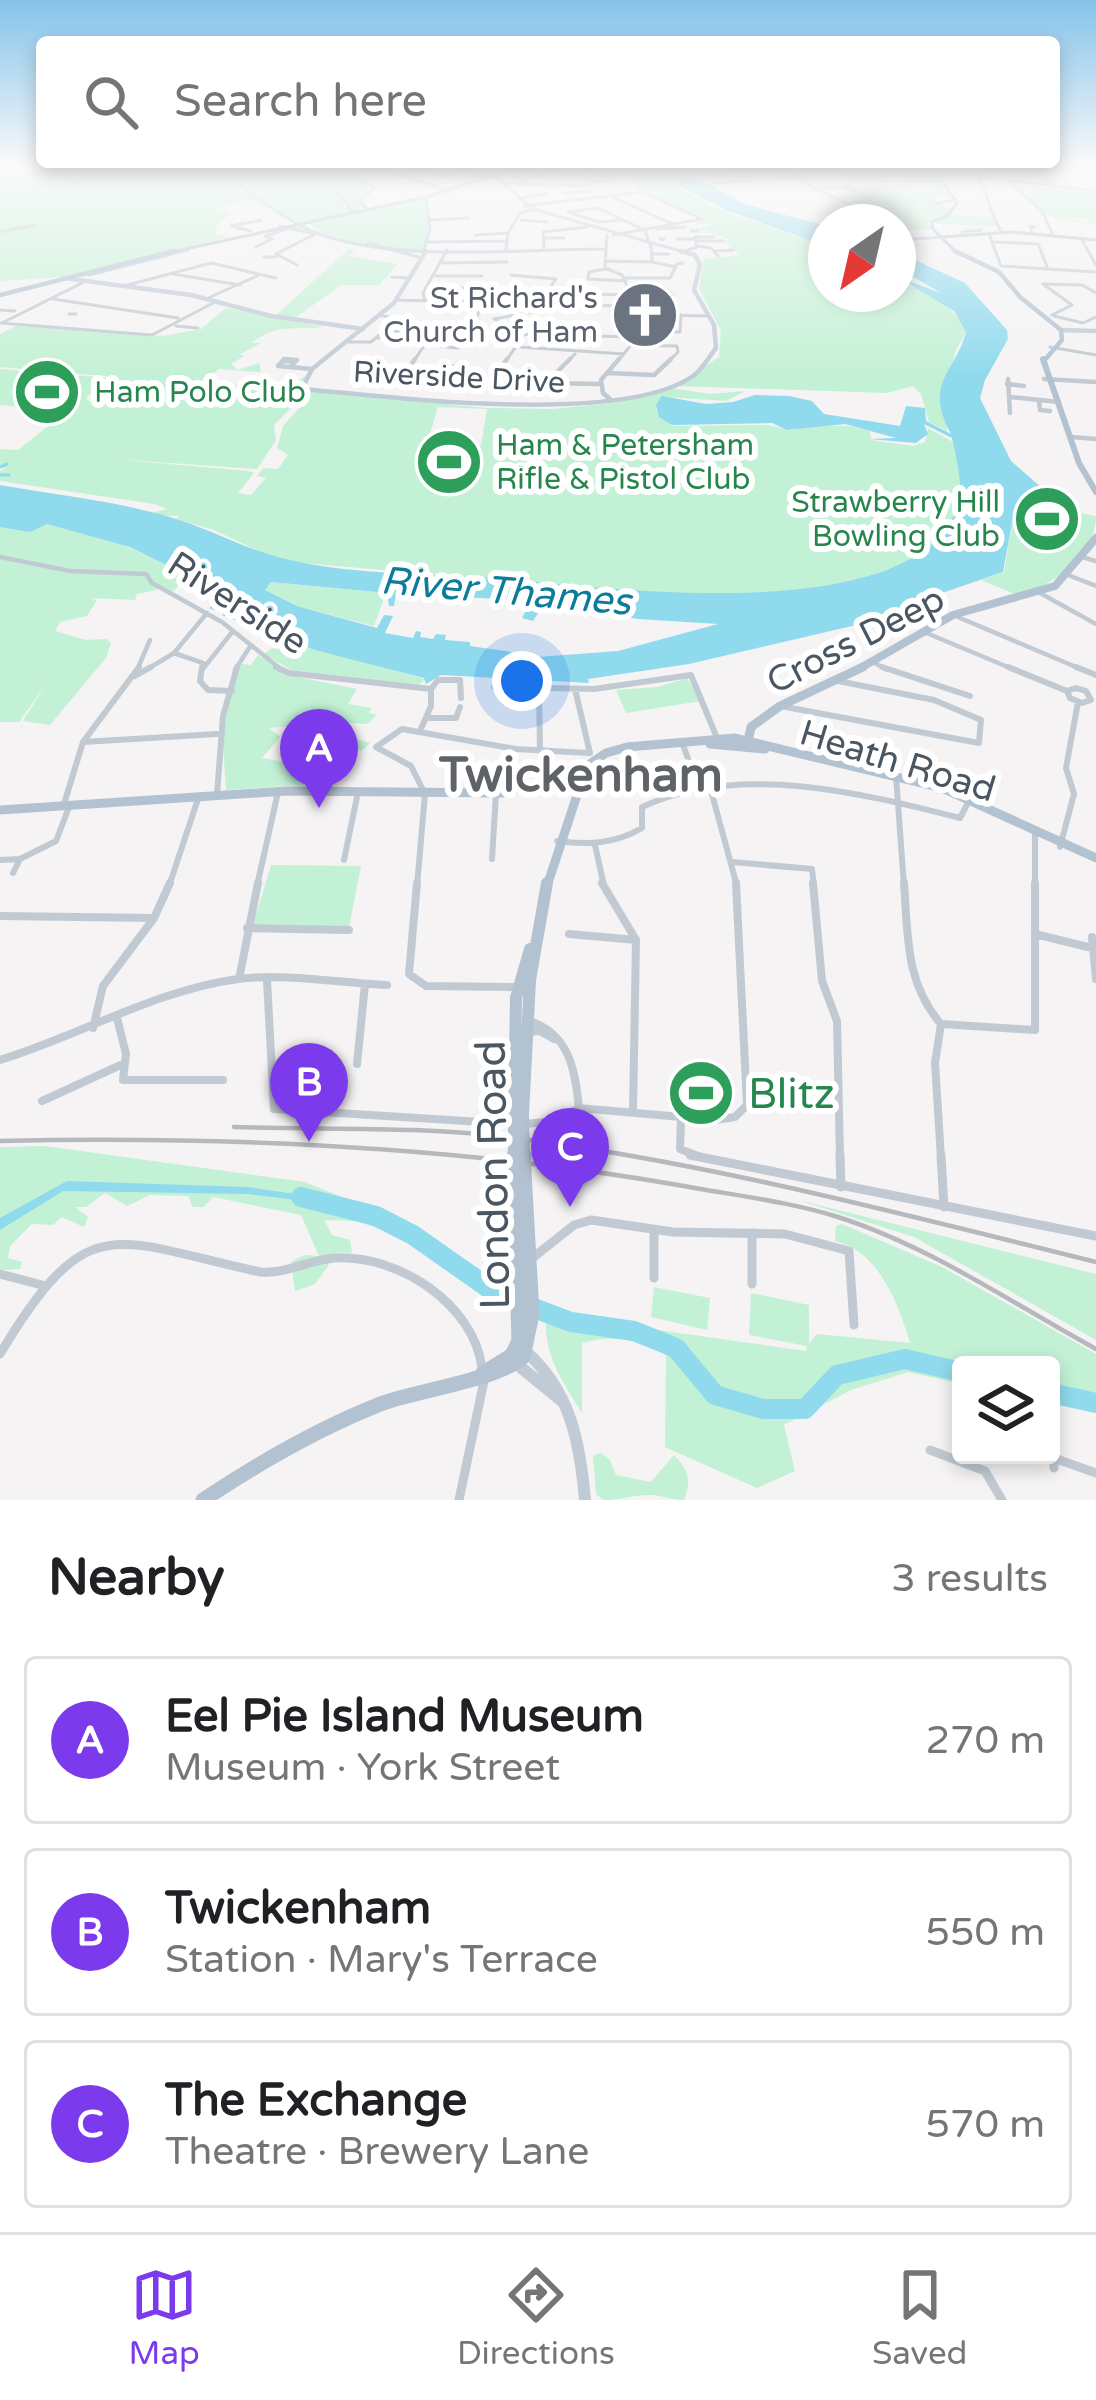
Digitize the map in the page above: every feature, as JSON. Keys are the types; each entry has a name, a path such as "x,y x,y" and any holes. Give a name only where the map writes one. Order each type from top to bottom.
{"main road":[{"path":"0,295 237,236"},
{"path":"940,236 965,236"},
{"path":"940,236 961,257 990,267 1061,330 1061,341 1043,358 1044,379 1059,402 1067,436 1095,490"},
{"path":"1053,236 1095,238"},
{"name":"Cross Deep","path":"747,743 748,732 780,706 873,662 953,615 1040,593 1068,575 1096,538"},
{"path":"0,810 278,791 496,794 575,774 592,760 717,738 747,743"},
{"path":"682,742 747,743"},
{"name":"Heath Road","path":"747,743 896,778 969,801 1096,861"},
{"name":"London Road","path":"523,1118 522,988 557,841 592,760"},
{"name":"London Road","path":"573,799 575,774"},
{"name":"Heath Road","path":"969,801 1060,844"},
{"name":"London Road","path":"518,1355 524,1314 519,1172 524,1037 519,1020"},
{"path":"202,1500 257,1464 346,1420 437,1385 482,1374 518,1355"}],"street":[{"path":"256,247 272,239 265,236"},
{"path":"264,257 276,256 315,236"},
{"path":"322,236 422,258"},
{"path":"290,367 312,368 396,300 422,258 428,236"},
{"path":"506,249 508,236"},
{"path":"608,236 604,237 607,268 625,280 636,306"},
{"path":"616,236 685,250 697,242"},
{"path":"647,236 652,262"},
{"path":"696,236 697,242"},
{"path":"916,238 940,236"},
{"path":"990,236 1001,266 1096,269 1081,238"},
{"path":"544,248 543,238 564,238"},
{"path":"678,239 725,242"},
{"path":"426,247 507,241"},
{"path":"697,242 716,254 733,250"},
{"path":"994,242 1038,244 1048,269"},
{"path":"369,245 606,249"},
{"path":"425,301 445,249"},
{"path":"1,323 81,280 188,250"},
{"name":"Riverside Drive","path":"312,368 302,389 527,406 611,400 669,386 707,362 717,343 694,290 698,258 685,250"},
{"path":"652,254 669,254"},
{"path":"276,256 300,264 297,266"},
{"path":"605,261 669,267 683,263"},
{"path":"443,263 507,262"},
{"path":"124,286 215,263 276,278"},
{"path":"607,268 589,272 588,279 670,278 676,267"},
{"path":"1062,279 1067,275 1064,270"},
{"path":"170,273 240,285"},
{"path":"206,299 261,274"},
{"path":"511,275 556,279 532,312 494,319 511,326"},
{"path":"436,276 482,276"},
{"path":"392,277 410,278"},
{"path":"64,278 363,329"},
{"path":"499,303 513,283"},
{"path":"1048,316 1072,305 1042,285 1082,285 1096,293"},
{"path":"426,289 469,288"},
{"path":"589,304 591,294 668,290 673,296"},
{"path":"53,299 182,319"},
{"path":"396,300 656,307 659,320 639,322 632,345 600,384"},
{"path":"1,323 152,335 215,302"},
{"path":"446,332 453,325 476,321 482,302"},
{"path":"73,314 88,304"},
{"path":"691,305 692,316"},
{"path":"0,310 19,311"},
{"path":"130,316 137,312"},
{"path":"348,342 370,343 399,318 379,315"},
{"path":"659,315 709,316"},
{"path":"388,331 680,332 680,315"},
{"path":"1048,316 1083,323 1096,317"},
{"path":"172,326 198,328"},
{"path":"1061,330 1096,331"},
{"path":"404,375 434,332"},
{"path":"374,361 367,371 486,381 499,374 525,334"},
{"path":"377,338 392,338 391,342"},
{"path":"632,345 686,346"},
{"path":"424,346 458,348"},
{"path":"608,373 654,375 674,357 677,346"},
{"path":"518,347 623,354"},
{"path":"1051,347 1095,361"},
{"path":"542,390 577,353"},
{"path":"443,378 452,366"},
{"path":"499,374 600,384"},
{"path":"1044,379 1096,382"},
{"path":"1010,413 1007,381 1024,386"},
{"path":"600,384 611,400"},
{"path":"506,389 559,393"},
{"path":"1010,397 1059,402"},
{"path":"1039,401 1040,410 1050,411"},
{"path":"1067,436 1096,439"},
{"name":"Riverside","path":"0,557 86,572 146,574 152,583 234,631 290,673 431,689 439,680 460,680 456,718 427,718"},
{"path":"1082,557 1096,561"},
{"path":"1068,575 1096,586"},
{"path":"1040,593 1096,623"},
{"path":"131,678 174,653 207,614"},
{"path":"953,615 1096,675"},
{"path":"232,691 204,688 203,663 234,631"},
{"path":"924,632 1067,692 1078,702 1094,700"},
{"path":"0,860 20,859 56,841 83,742 131,678 150,640"},
{"path":"217,795 218,734 237,664 251,645"},
{"path":"174,653 203,663"},
{"path":"873,662 895,674 970,696"},
{"path":"494,688 575,688 691,675 717,738"},
{"path":"780,706 979,743 982,720 934,700 835,680"},
{"path":"522,988 431,987 409,974 425,794 411,766 376,747 402,729 592,760 575,688"},
{"path":"420,731 431,689"},
{"path":"539,689 540,751"},
{"path":"1067,692 1081,689 1094,700"},
{"path":"1060,844 1074,794 1066,768 1078,702"},
{"path":"83,742 218,734"},
{"path":"267,980 278,1111 523,1118 579,1108 680,1118 735,1117 747,1105 737,885 709,785 690,764 682,742"},
{"path":"896,778 911,974 923,1004 941,1024 1028,1034 1035,1030 1036,835"},
{"path":"557,841 595,845 640,830 642,807 651,800 709,785 782,787 963,818 969,801"},
{"path":"239,979 247,928 273,841 278,791"},
{"path":"344,860 358,792"},
{"path":"492,860 496,794"},
{"path":"93,1028 103,986 154,918 182,858 199,796"},
{"path":"595,845 602,883 636,940 632,1114"},
{"path":"13,873 20,859"},
{"path":"732,862 812,869 822,981 837,1021 841,1187"},
{"path":"0,916 154,918"},
{"path":"247,928 349,930"},
{"path":"568,934 636,940"},
{"path":"1035,934 1092,942 1096,979"},
{"path":"0,1060 153,1002 239,979 387,985"},
{"path":"357,1064 365,984"},
{"path":"117,1018 125,1063 123,1080 223,1080"},
{"path":"519,1020 547,1027 577,1067 579,1108"},
{"path":"941,1024 935,1064 944,1207"},
{"path":"524,1037 540,1031 557,1041"},
{"path":"42,1102 125,1063"},
{"path":"680,1118 680,1148 686,1154 1096,1236"},
{"path":"523,1269 583,1221 819,1242 849,1251 854,1325"},
{"path":"654,1230 654,1278"},
{"path":"752,1233 752,1285"},
{"path":"0,1354 46,1286 93,1248 110,1243 171,1250 261,1272 288,1271 333,1258 364,1260 429,1290 474,1331 481,1346 484,1391 459,1500"},
{"path":"0,1274 46,1286"},
{"path":"518,1355 563,1402 580,1450 585,1500"},
{"path":"930,1450 980,1466 994,1476 1002,1500"},
{"path":"1054,1468 1054,1458 1096,1473"}],"green space":[{"path":"0,236 228,237 64,277 0,281"},
{"path":"331,236 427,236 423,250 411,256"},
{"path":"720,236 808,240 808,312 916,312 916,288 946,305 966,332 955,352 947,431 929,422 921,394 913,386 887,393 675,386 719,357 721,331 699,288 704,259 739,255 726,242 729,239"},
{"path":"349,249 355,249 349,256 398,264 379,285 341,285 295,318 276,315"},
{"path":"226,308 324,327 261,336 252,343 261,343 231,364 238,370 259,363 261,372 219,369 202,382 280,390 269,400 276,405 274,399 306,375 295,404 274,425 276,440 257,469 112,459 248,471 254,473 238,493 251,495 266,478 257,476 264,468 278,469 288,455 277,448 283,426 299,408 305,391 487,408 553,409 612,403 671,388 710,394 746,391 726,401 665,397 655,408 673,426 767,425 792,430 811,425 849,426 870,431 871,440 913,446 925,442 928,428 955,443 967,479 959,512 939,539 907,562 828,587 773,594 653,594 280,561 214,530 176,519 179,516 145,515 167,509 154,504 0,481 0,471 6,468 0,468 0,449 18,450 72,412 0,405 0,369 108,378 86,398 90,402 117,381 114,377 0,367 0,334 16,326 163,336 201,329","holes":["438,407 487,409 481,445 427,444"]},
{"path":"1041,506 1096,516 1081,556 1058,576 1019,596 981,580 1004,572 1014,512"},
{"path":"52,522 111,539 190,575 172,592 159,584 157,590 137,594 135,600 90,598 97,600 87,616 60,622 55,631 86,640 106,639 111,643 106,658 50,725 23,721 46,684 19,722 0,722 0,526"},
{"path":"270,582 386,593 374,626 297,606 265,590"},
{"path":"286,639 425,679 419,685 291,670 264,654"},
{"path":"258,655 288,675 357,689 348,704 371,708 369,713 377,715 367,724 269,728 280,737 262,758 285,762 296,750 292,739 312,733 370,743 362,751 338,740 319,757 327,769 342,767 301,785 226,790 222,731 240,664 251,665"},
{"path":"687,678 701,701 626,713 616,690 658,687"},
{"path":"271,865 361,866 349,927 253,925"},
{"path":"45,1146 305,1182 414,1226 502,1284 501,1302 401,1236 356,1221 324,1220 332,1235 350,1240 352,1253 338,1252 315,1284 295,1291 291,1262 305,1255 319,1256 301,1215 213,1197 204,1207 193,1207 188,1196 150,1195 127,1206 105,1193 86,1207 75,1207 88,1217 84,1227 62,1217 53,1225 32,1224 10,1246 8,1258 22,1262 20,1269 0,1270 0,1147"},
{"path":"798,1200 1096,1274 1096,1340 914,1237"},
{"path":"842,1224 942,1267 1096,1354 1096,1399 1060,1391 1060,1356 952,1356 952,1382 908,1372 851,1390 784,1425 795,1471 757,1488 665,1447 666,1355 647,1345 614,1339 582,1343 582,1413 552,1358 546,1321 608,1323 806,1351 807,1346 749,1335 751,1293 809,1305 809,1344 817,1334 910,1343 884,1281 864,1256 835,1241 836,1226"},
{"path":"654,1287 710,1298 707,1330 651,1317"},
{"path":"601,1453 616,1475 651,1482 674,1455 687,1476 684,1500 647,1495 603,1500 596,1494 593,1456"}],"water":[{"name":"River Thames","path":"916,260 965,283 1007,330 1008,339 980,398 1011,461 1042,488 1054,490 1046,490 1048,494 1063,497 1049,497 1041,506 1014,512 1003,572 884,613 879,616 882,619 689,664 588,679 589,683 441,675 426,684 424,678 315,650 249,622 240,627 240,622 222,615 231,608 226,601 214,610 209,608 221,598 208,591 209,586 130,547 47,524 30,532 0,527 0,485 149,511 274,556 343,569 684,593 826,585 887,570 933,543 959,502 952,438 924,424 928,434 916,443 869,439 896,438 845,424 787,430 772,423 672,425 659,417 656,405 662,396 706,404 755,395 789,396 812,401 824,414 900,426 906,406 925,408 926,421 951,434 943,416 941,390 966,332 954,311 916,284 941,293 916,278","holes":["271,582 387,593 389,606 394,606 396,593 515,600 515,605 525,601 528,607 522,618 533,621 542,607 530,605 532,602 574,612 583,609 638,619 718,624 618,651 511,659 511,652 445,640 446,635 436,634 433,639 420,637 421,632 416,631 413,638 385,633 393,616 384,615 377,628 297,606 265,590"]},
{"path":"67,1181 248,1187 315,1197 313,1202 248,1194 63,1191 0,1230 0,1218"}],"waterway":[{"path":"0,467 7,464"},
{"path":"0,475 9,475"},
{"path":"301,1197 376,1216 413,1235 497,1294 571,1322 634,1331 676,1348 715,1395 763,1409 805,1409 837,1375 905,1359 952,1370"},
{"path":"1060,1395 1096,1403"}],"railway":[{"path":"234,1127 439,1131 582,1148 804,1191 1096,1262"},
{"path":"0,1141 340,1146 510,1161 779,1202 838,1217 905,1243 1096,1349"}],"place":[{"name":"St Richard's Church of Ham","path":"645,315"},
{"name":"Ham Polo Club","path":"47,392"},
{"name":"Ham & Petersham Rifle & Pistol Club","path":"449,462"},
{"name":"Strawberry Hill Bowling Club","path":"1047,519"},
{"name":"Eel Pie Island Museum","path":"319,808"},
{"name":"Blitz","path":"701,1093"},
{"name":"Twickenham","path":"309,1142"},
{"name":"The Exchange","path":"570,1207"}],"district":[{"name":"Twickenham","path":"581,774"}]}
